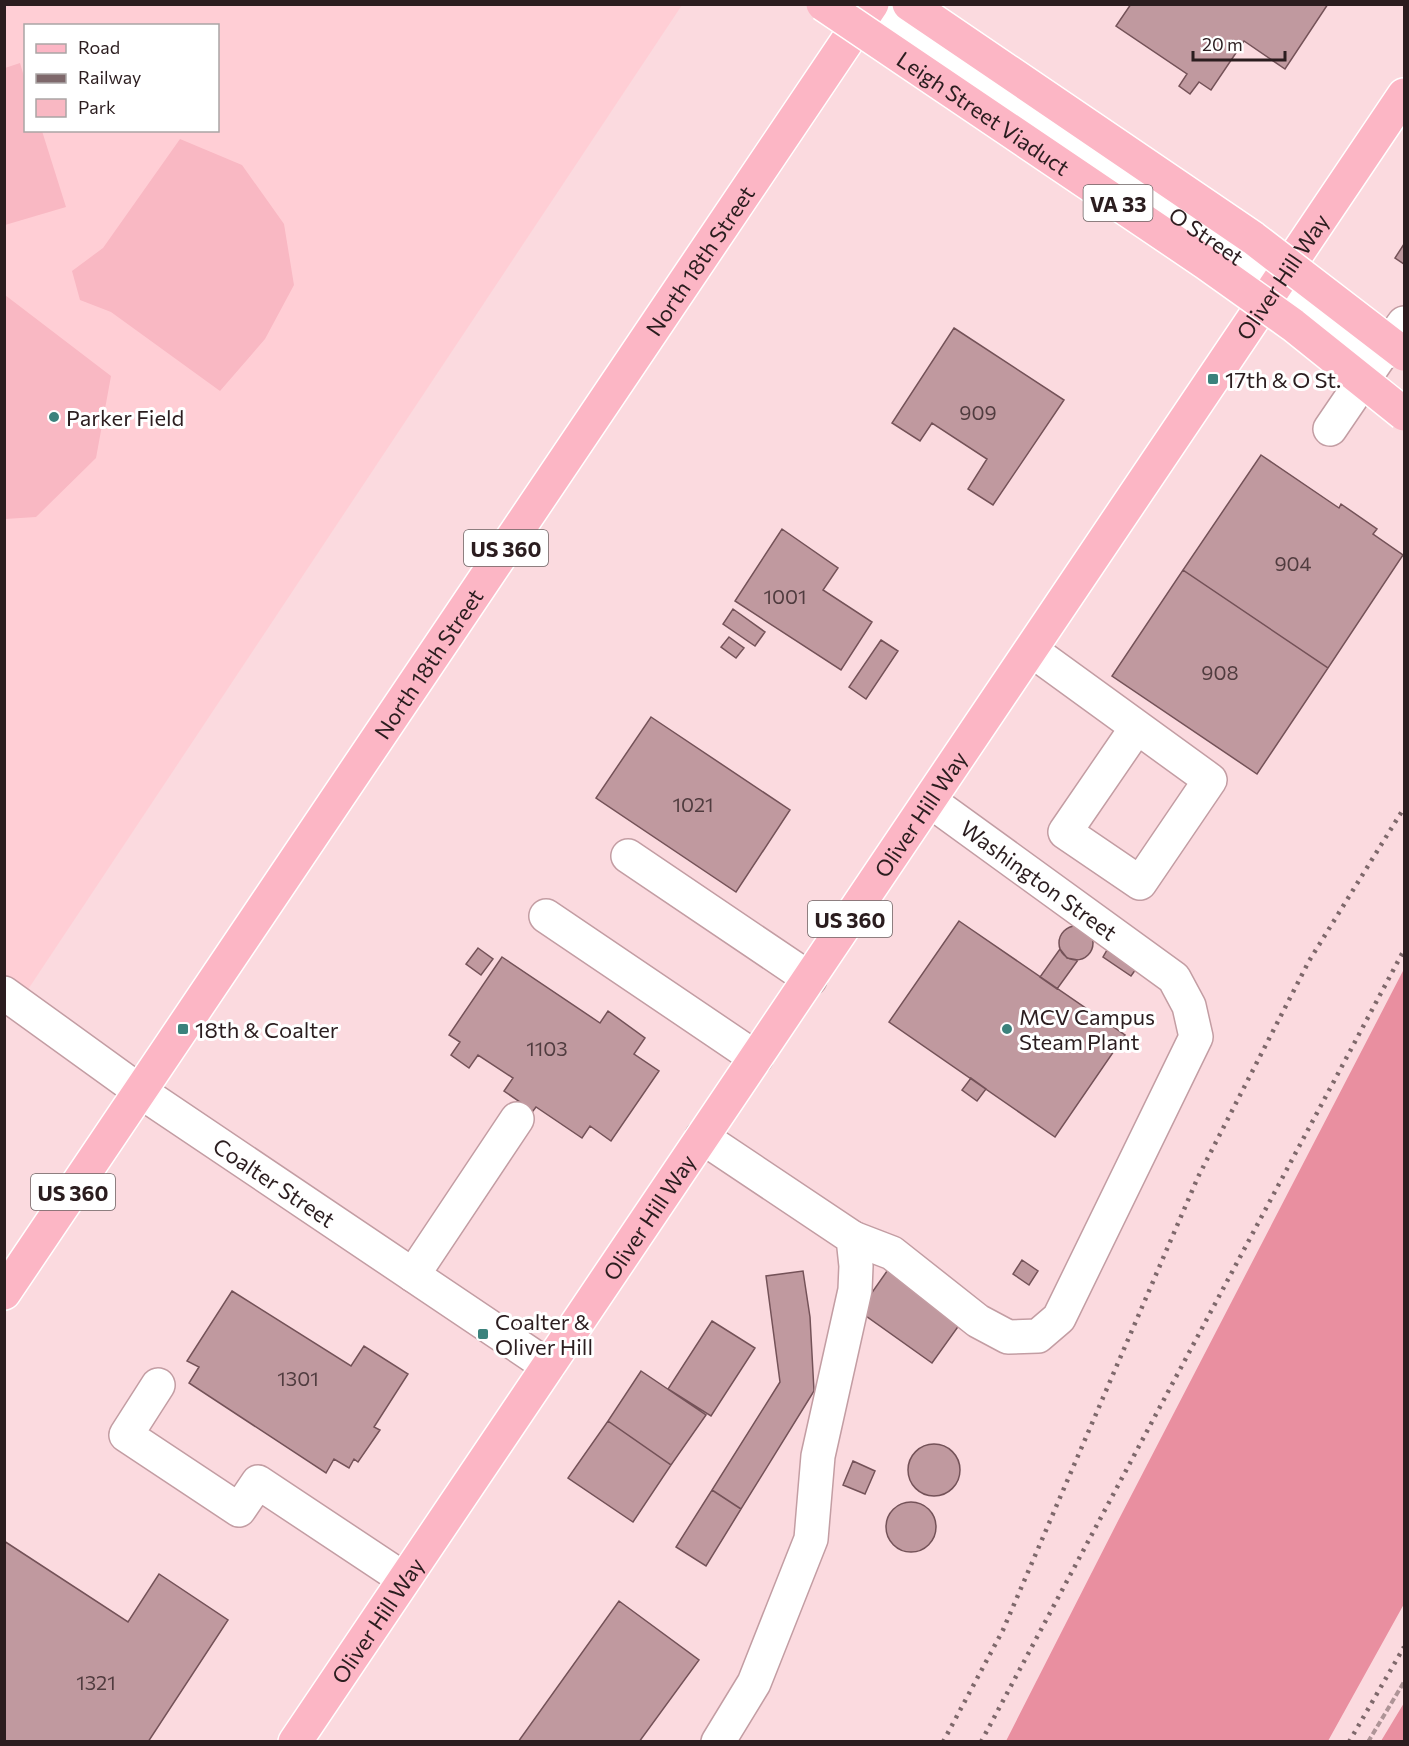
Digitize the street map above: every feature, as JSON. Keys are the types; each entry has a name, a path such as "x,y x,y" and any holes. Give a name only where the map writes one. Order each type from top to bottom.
{"main road":[{"name":"Leigh Street Viaduct","path":"823,4 1206,263 1293,325 1404,414"},
{"name":"VA 33","path":"909,4 1253,238 1392,355"},
{"name":"North 18th Street","path":"4,1293 870,5"},
{"name":"Oliver Hill Way","path":"295,1742 1404,95"}],"street":[{"name":"O Street","path":"870,5 1278,284 1392,355"},
{"path":"1330,429 1392,355 1404,323"},
{"path":"1031,650 1210,780 1140,883 1065,832 1137,728"},
{"name":"Washington Street","path":"702,1137 853,1238 892,1253 978,1322 1008,1337 1038,1336 1059,1318 1196,1037 1189,1006 1174,978 930,801"},
{"path":"628,856 810,979"},
{"path":"546,916 756,1058"},
{"name":"Coalter Street","path":"4,993 141,1092 548,1366"},
{"path":"412,1275 517,1119"},
{"path":"718,1742 754,1683 811,1539 818,1456 855,1290 856,1266 853,1238"},
{"path":"158,1385 126,1435 239,1510 258,1482 404,1579"}],"path":[{"path":"1368,1742 1404,1682"}],"shaded area":[{"path":"4,5 682,5 15,1009 4,1003"},
{"path":"1404,969 1404,1604 1328,1741 1006,1741 1119,1519"},
{"path":"1404,1703 1404,1741 1381,1741"}],"green space":[{"path":"20,63 24,77 24,132 42,132 66,207 5,225 5,68"},
{"path":"180,139 242,165 284,224 294,285 265,339 220,391 111,312 80,300 72,271 103,248"},
{"name":"Parker Field","path":"5,295 111,376 96,458 36,517 5,519"}],"building":[{"path":"1131,4 1328,4 1285,69 1244,41 1211,90 1199,82 1190,94 1179,86 1187,74 1116,26"},
{"path":"1404,244 1404,264 1395,258"},
{"path":"954,328 1064,400 993,505 968,489 987,459 932,423 920,441 892,423"},
{"path":"1261,455 1339,508 1341,504 1377,529 1373,534 1403,555 1328,668 1183,570"},
{"path":"782,529 838,568 823,590 872,622 841,670 735,601"},
{"path":"1183,570 1328,668 1257,774 1112,676"},
{"path":"733,609 765,632 755,646 723,624"},
{"path":"729,637 744,648 736,658 721,647"},
{"path":"881,640 898,651 866,699 849,687"},
{"path":"651,717 790,810 736,892 596,798"},
{"name":"MCV Campus Steam Plant","path":"959,921 1125,1035 1055,1137 889,1022"},
{"path":"1076,926 1088,931 1093,943 1088,955 1076,960 1064,955 1059,943 1064,931"},
{"path":"478,948 493,959 481,975 466,964"},
{"path":"1060,949 1067,958 1078,960 1057,989 1040,977"},
{"path":"1107,950 1136,969 1131,976 1103,957"},
{"path":"502,957 600,1023 608,1011 645,1038 634,1054 659,1071 611,1141 590,1126 582,1138 536,1107 533,1111 504,1091 513,1078 478,1055 469,1068 451,1055 460,1042 449,1035"},
{"path":"971,1078 986,1089 977,1101 962,1090"},
{"path":"1022,1260 1038,1271 1029,1285 1013,1274"},
{"path":"892,1264 965,1317 932,1363 859,1311"},
{"path":"803,1271 810,1317 814,1391 741,1509 712,1490 780,1382 766,1276"},
{"path":"232,1291 351,1366 364,1346 408,1374 374,1427 380,1430 358,1462 354,1459 349,1468 334,1459 326,1473 189,1383 199,1367 187,1361"},
{"path":"712,1321 755,1348 711,1416 668,1389"},
{"path":"641,1371 706,1415 671,1465 608,1421"},
{"path":"608,1421 671,1465 633,1522 568,1478"},
{"path":"929,1444 939,1444 953,1451 960,1470 953,1489 939,1496 929,1496 919,1492 912,1485 908,1475 908,1465 912,1455 919,1448"},
{"path":"853,1461 875,1471 865,1494 843,1485"},
{"path":"712,1490 741,1509 706,1566 676,1547"},
{"path":"911,1502 929,1509 936,1527 929,1545 911,1552 893,1545 886,1527 893,1509"},
{"path":"4,1541 128,1622 159,1574 228,1620 148,1742 4,1742"},
{"path":"619,1601 699,1660 639,1742 518,1742"}],"railway":[{"path":"943,1742 1003,1630 1198,1177 1309,961 1404,808"},
{"path":"981,1742 1404,950"},
{"path":"1349,1742 1404,1647"}],"place":[{"name":"17th & O St.","path":"1213,379"},
{"name":"Parker Field","path":"54,417"},
{"name":"18th & Coalter","path":"183,1029"},
{"name":"MCV Campus Steam Plant","path":"1007,1029"},
{"name":"Coalter & Oliver Hill","path":"483,1334"}]}
